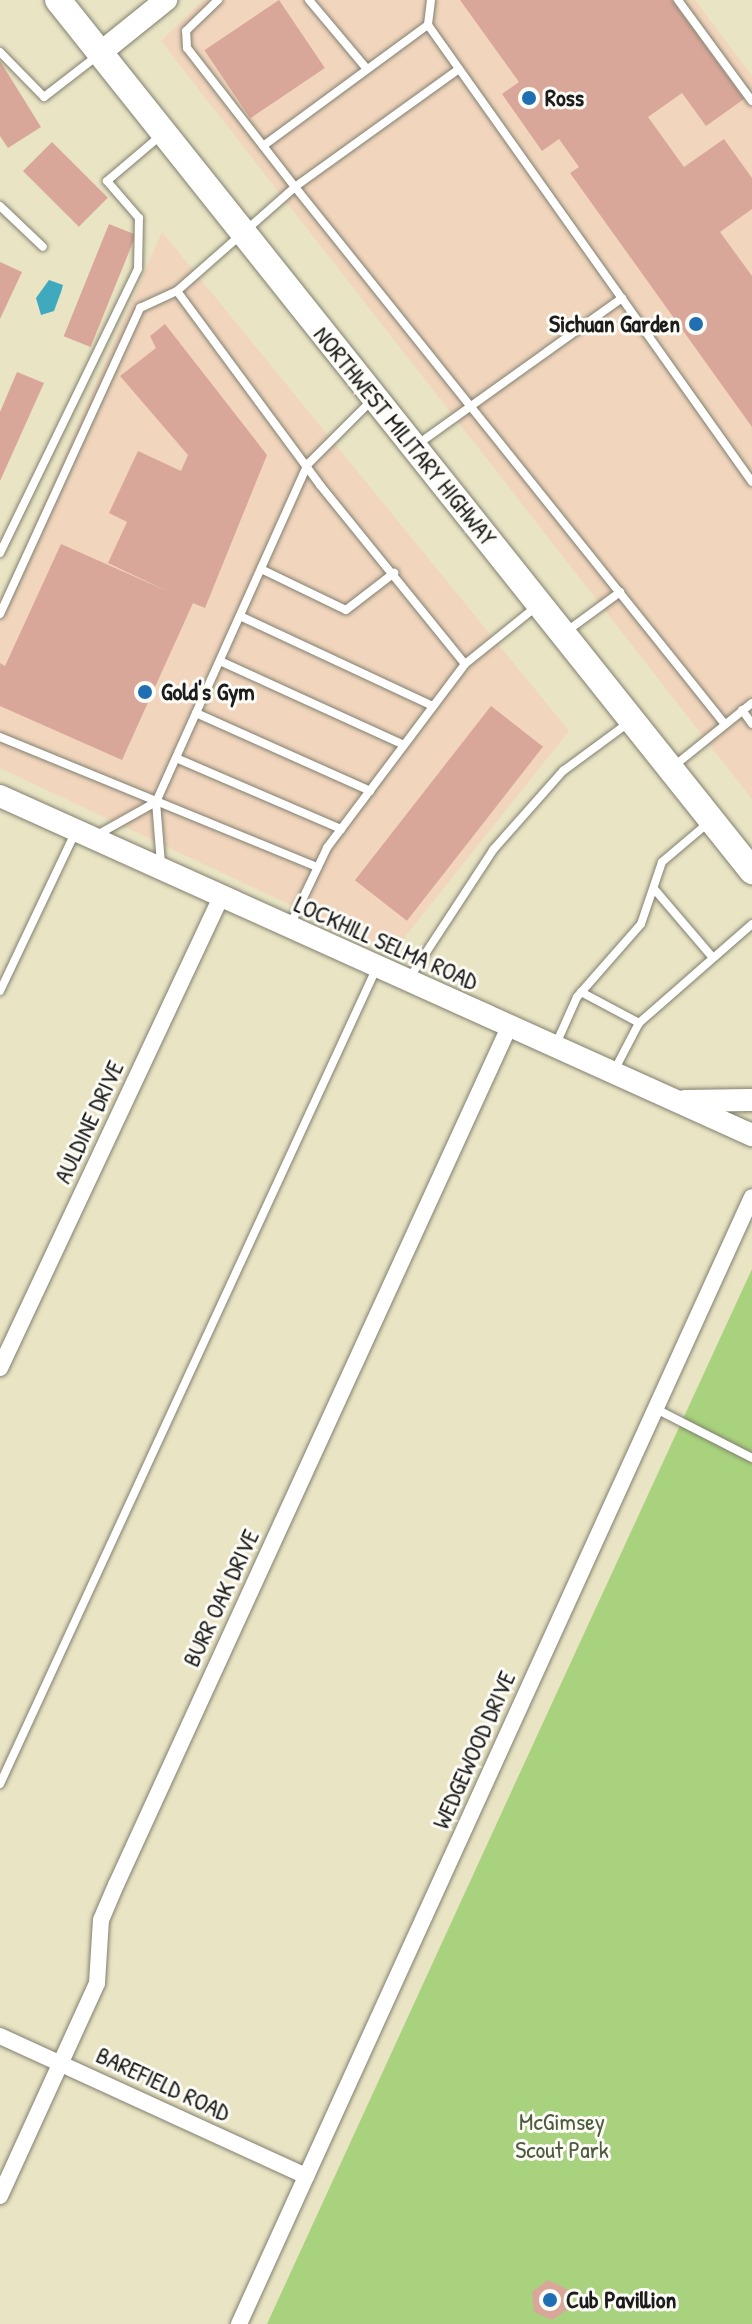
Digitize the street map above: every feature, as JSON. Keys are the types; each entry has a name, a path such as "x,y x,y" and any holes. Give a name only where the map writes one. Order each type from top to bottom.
{"main road":[{"name":"NORTHWEST MILITARY HIGHWAY","path":"58,0 752,871"},
{"path":"100,53 166,0"},
{"name":"LOCKHILL SELMA ROAD","path":"0,796 752,1135"},
{"path":"675,1101 752,1100"}],"street":[{"name":"AULDINE DRIVE","path":"0,1368 221,897"},
{"name":"BURR OAK DRIVE","path":"0,2196 97,1983 101,1920 116,1885 509,1027"},
{"name":"WEDGEWOOD DRIVE","path":"239,2324 752,1197"},
{"name":"BAREFIELD ROAD","path":"0,2036 306,2176"}],"lane":[{"path":"218,0 186,31 187,48 471,410 724,723"},
{"path":"309,0 367,69"},
{"path":"431,0 428,25 752,482"},
{"path":"678,0 752,101"},
{"path":"263,146 428,25"},
{"path":"0,52 44,97 100,53"},
{"path":"0,614 140,308 177,291 295,187 459,69"},
{"path":"0,553 138,269 139,218 107,181 164,133"},
{"path":"0,206 43,247"},
{"path":"177,291 465,664"},
{"path":"414,447 471,410 622,298"},
{"path":"161,869 156,802 308,464 374,397"},
{"path":"261,569 346,610 394,573"},
{"path":"563,634 620,592"},
{"path":"289,928 317,867 341,829 465,664 540,605"},
{"path":"240,616 433,706"},
{"path":"220,661 404,745"},
{"path":"671,769 752,703"},
{"path":"742,710 752,724"},
{"path":"196,713 370,791"},
{"path":"407,981 493,850 563,771 632,720"},
{"path":"0,737 317,867"},
{"path":"176,758 341,829"},
{"path":"0,991 84,834 156,802"},
{"path":"555,1047 581,992 641,924 662,862 711,820"},
{"path":"655,890 713,958"},
{"path":"613,1073 639,1023 752,924"},
{"path":"0,1784 376,968"},
{"path":"581,992 639,1023"},
{"path":"655,1409 752,1458"}],"shaded area":[{"path":"203,0 695,0 752,76 752,799 161,41"},
{"path":"162,232 569,731 392,953 0,768 0,604"}],"green space":[{"name":"McGimsey Scout Park","path":"752,1269 752,2324 267,2324 524,1764"}],"water":[{"path":"49,280 63,285 54,311 41,315 36,298"}],"building":[{"path":"279,0 325,68 250,118 204,50"},
{"path":"460,0 672,0 744,99 706,126 682,93 648,117 684,167 724,139 752,178 752,209 720,232 752,276 752,427 570,173 579,167 559,139 542,151 502,94 519,82"},
{"path":"0,61 41,127 8,148 0,136"},
{"path":"52,142 108,198 79,227 23,171"},
{"path":"109,224 136,235 91,347 64,336"},
{"path":"0,262 22,272 0,319"},
{"path":"165,324 267,455 205,608 193,603 122,760 0,706 0,663 5,666 61,544 167,591 108,563 127,522 109,513 138,451 181,471 188,455 120,376 156,348 150,336"},
{"path":"17,372 44,383 0,481 0,412"},
{"path":"491,706 543,747 407,921 355,880"},
{"name":"Cub Pavillion","path":"548,2280 567,2289 568,2309 552,2320 534,2312 532,2292"}],"place":[{"name":"Ross","path":"529,98"},
{"name":"Sichuan Garden","path":"696,324"},
{"name":"Gold's Gym","path":"145,692"},
{"name":"Cub Pavillion","path":"550,2300"}]}
